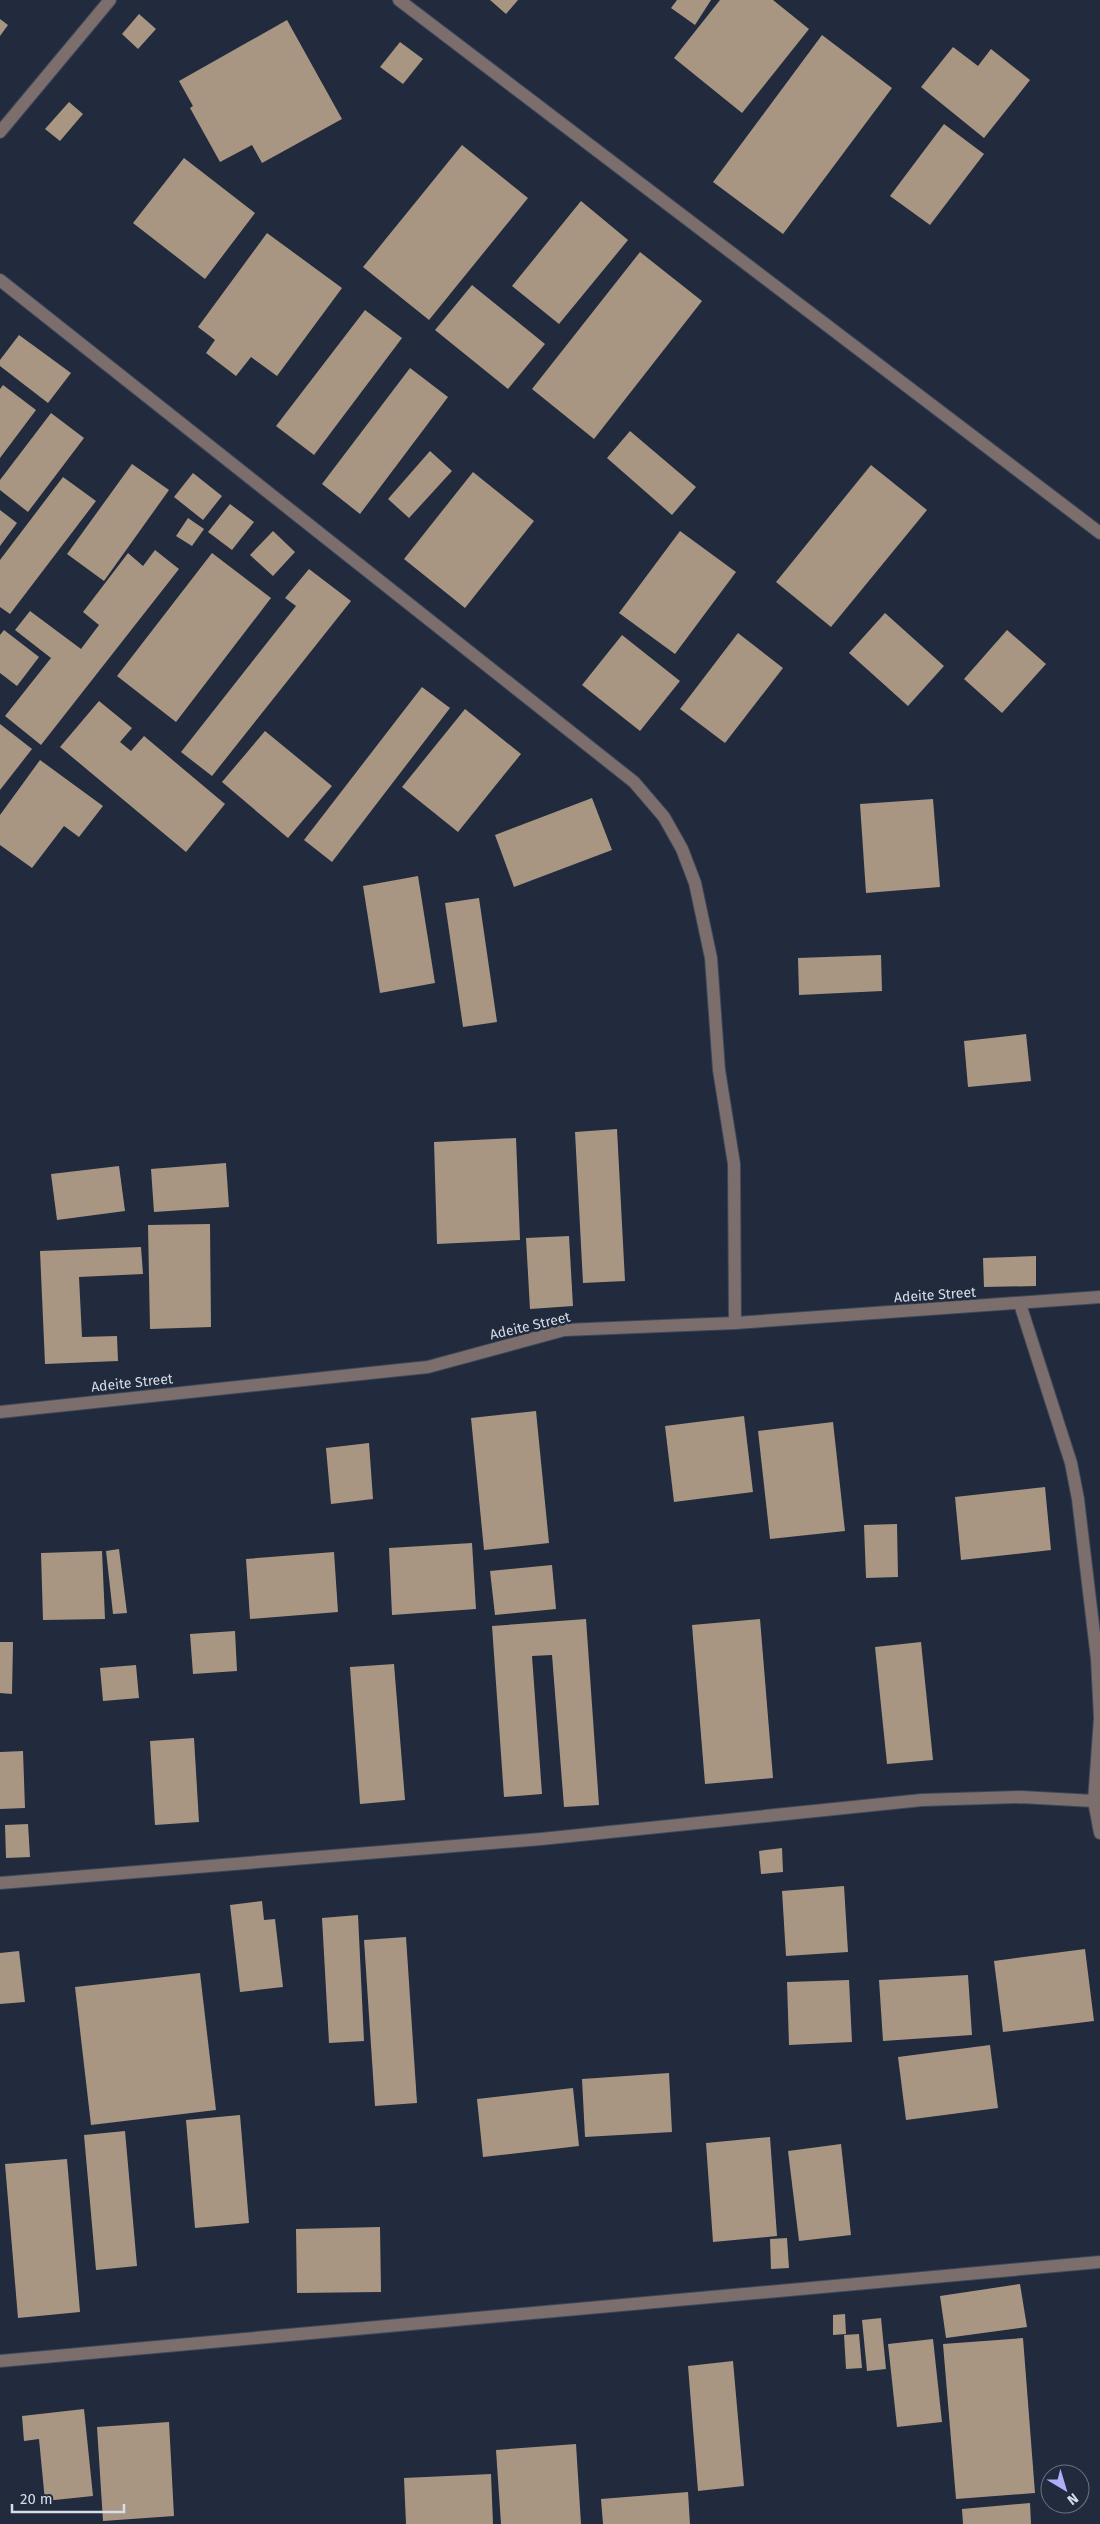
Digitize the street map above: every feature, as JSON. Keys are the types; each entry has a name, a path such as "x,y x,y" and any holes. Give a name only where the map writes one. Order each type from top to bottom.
{"street":[{"path":"0,132 110,0"},
{"path":"399,0 1100,534"},
{"path":"0,280 634,782 664,817 682,849 695,883 711,958 719,1070 734,1164 735,1324"},
{"name":"Adeite Street","path":"0,1412 428,1367 564,1330 735,1324 1100,1297"},
{"path":"1020,1304 1070,1462 1078,1499 1097,1659 1100,1718 1094,1801 1100,1833"},
{"path":"0,1882 541,1839 922,1800 1021,1797 1094,1801"},
{"path":"0,2361 1100,2262"}],"building":[{"path":"490,0 518,0 506,14"},
{"path":"677,0 711,0 695,25 671,8"},
{"path":"720,0 773,0 809,29 742,113 674,58"},
{"path":"139,14 156,29 138,49 122,34"},
{"path":"0,19 8,25 0,36"},
{"path":"287,20 342,119 262,163 252,145 220,162 190,108 193,106 179,81"},
{"path":"822,35 892,88 783,234 713,182"},
{"path":"400,42 423,59 403,84 380,67"},
{"path":"953,47 978,66 991,49 1030,80 984,138 921,87"},
{"path":"69,102 83,114 60,141 45,129"},
{"path":"944,124 984,154 930,225 890,196"},
{"path":"462,145 528,198 429,320 363,267"},
{"path":"184,158 255,213 205,279 133,223"},
{"path":"581,201 628,240 559,324 512,286"},
{"path":"267,233 342,288 277,376 251,357 236,376 206,353 215,340 198,327"},
{"path":"640,252 702,301 594,439 532,389"},
{"path":"472,285 545,344 508,389 435,330"},
{"path":"365,310 402,338 314,455 276,426"},
{"path":"19,335 71,373 48,403 0,366 0,360"},
{"path":"410,368 448,397 360,514 322,484"},
{"path":"3,385 36,410 0,458 0,389"},
{"path":"51,413 84,438 28,512 0,490 0,480"},
{"path":"630,431 696,487 672,515 607,458"},
{"path":"430,451 452,471 409,518 388,499"},
{"path":"132,464 169,490 104,581 67,554"},
{"path":"871,465 927,510 831,627 776,582"},
{"path":"473,472 534,521 465,608 404,559"},
{"path":"193,473 222,496 203,520 174,497"},
{"path":"63,477 96,501 10,614 0,607 0,560"},
{"path":"230,504 254,522 232,550 208,532"},
{"path":"0,510 17,523 0,546"},
{"path":"188,518 204,529 192,546 176,536"},
{"path":"273,531 295,552 273,576 250,555"},
{"path":"680,531 736,572 675,654 619,613"},
{"path":"155,550 179,569 41,745 5,716 51,658 15,630 30,611 81,649 99,625 83,612 128,553 143,566"},
{"path":"212,553 271,598 176,722 117,676"},
{"path":"309,569 351,601 212,776 181,752 296,606 285,598"},
{"path":"885,613 944,666 908,706 849,653"},
{"path":"4,630 39,657 17,686 0,673 0,635"},
{"path":"1007,630 1046,664 1002,713 964,679"},
{"path":"738,633 783,668 725,743 680,709"},
{"path":"622,635 680,681 640,731 582,685"},
{"path":"422,687 450,708 332,862 304,840"},
{"path":"99,701 132,728 120,742 131,751 144,736 225,804 186,852 60,747"},
{"path":"465,709 521,754 458,832 402,787"},
{"path":"0,724 32,749 0,790"},
{"path":"265,731 332,786 288,838 222,782"},
{"path":"40,760 103,806 79,837 64,826 32,868 0,845 0,815"},
{"path":"592,798 612,850 514,887 495,835"},
{"path":"933,799 940,887 866,893 860,804"},
{"path":"418,876 435,983 380,993 363,886"},
{"path":"479,898 497,1022 463,1027 445,903"},
{"path":"881,955 882,991 799,995 798,958"},
{"path":"1026,1034 1031,1081 968,1087 964,1041"},
{"path":"617,1129 625,1281 583,1283 575,1132"},
{"path":"516,1138 520,1240 437,1244 434,1142"},
{"path":"226,1163 229,1207 154,1212 151,1169"},
{"path":"119,1166 125,1211 57,1220 51,1174"},
{"path":"210,1224 211,1327 150,1329 148,1225"},
{"path":"569,1236 573,1306 530,1309 526,1238"},
{"path":"141,1247 143,1274 79,1277 82,1337 117,1336 118,1361 45,1364 40,1251"},
{"path":"1036,1256 1036,1286 984,1287 983,1258"},
{"path":"536,1411 549,1543 484,1550 471,1418"},
{"path":"744,1416 753,1492 674,1502 665,1426"},
{"path":"833,1422 845,1531 770,1539 758,1431"},
{"path":"369,1443 373,1499 331,1504 326,1448"},
{"path":"1045,1487 1051,1550 961,1560 955,1497"},
{"path":"897,1524 898,1577 866,1578 864,1525"},
{"path":"472,1543 476,1609 392,1615 389,1548"},
{"path":"119,1549 127,1613 113,1614 106,1551"},
{"path":"102,1551 105,1619 43,1620 41,1553"},
{"path":"334,1552 338,1612 250,1619 246,1559"},
{"path":"552,1565 556,1609 495,1615 490,1571"},
{"path":"586,1619 599,1805 564,1807 552,1655 532,1656 542,1794 504,1797 492,1626"},
{"path":"760,1619 773,1778 705,1784 692,1625"},
{"path":"235,1631 237,1671 193,1674 190,1634"},
{"path":"0,1642 13,1642 12,1694 0,1693"},
{"path":"921,1642 933,1760 887,1764 875,1647"},
{"path":"394,1664 405,1800 360,1804 350,1667"},
{"path":"136,1665 139,1698 103,1701 100,1668"},
{"path":"194,1738 199,1822 155,1825 150,1741"},
{"path":"23,1751 25,1808 0,1809 0,1752"},
{"path":"28,1824 30,1857 6,1858 5,1825"},
{"path":"782,1848 783,1872 761,1874 759,1851"},
{"path":"844,1886 848,1952 786,1956 782,1891"},
{"path":"262,1901 264,1920 275,1919 283,1987 240,1992 230,1905"},
{"path":"358,1915 364,2041 329,2043 322,1918"},
{"path":"406,1937 417,2103 375,2106 364,1940"},
{"path":"1085,1949 1094,2021 1003,2032 994,1961"},
{"path":"19,1951 25,2002 0,2004 0,1953"},
{"path":"200,1973 216,2110 91,2125 75,1987"},
{"path":"968,1975 972,2035 883,2041 879,1980"},
{"path":"849,1980 852,2042 789,2045 787,1982"},
{"path":"990,2045 998,2108 906,2120 898,2057"},
{"path":"669,2073 672,2132 585,2137 582,2079"},
{"path":"573,2088 579,2146 483,2157 477,2099"},
{"path":"240,2115 249,2223 195,2228 186,2120"},
{"path":"125,2131 137,2266 96,2270 84,2135"},
{"path":"770,2137 777,2236 713,2242 706,2143"},
{"path":"841,2144 851,2235 799,2241 788,2151"},
{"path":"67,2159 80,2312 18,2318 5,2164"},
{"path":"380,2227 381,2292 297,2293 296,2229"},
{"path":"787,2238 789,2268 771,2269 770,2239"},
{"path":"1020,2284 1027,2327 946,2338 940,2296"},
{"path":"845,2314 846,2334 833,2335 833,2315"},
{"path":"881,2318 886,2369 867,2371 862,2320"},
{"path":"859,2334 862,2368 846,2369 844,2335"},
{"path":"1023,2338 1035,2493 956,2499 943,2344"},
{"path":"933,2339 942,2422 897,2427 888,2344"},
{"path":"733,2361 744,2486 698,2491 688,2366"},
{"path":"84,2409 93,2496 45,2501 39,2439 24,2441 22,2416"},
{"path":"169,2422 174,2516 103,2521 97,2427"},
{"path":"576,2444 581,2524 501,2524 496,2450"},
{"path":"491,2474 493,2524 406,2524 404,2478"},
{"path":"688,2492 690,2524 603,2524 601,2499"},
{"path":"1030,2503 1031,2524 963,2524 962,2509"}]}
